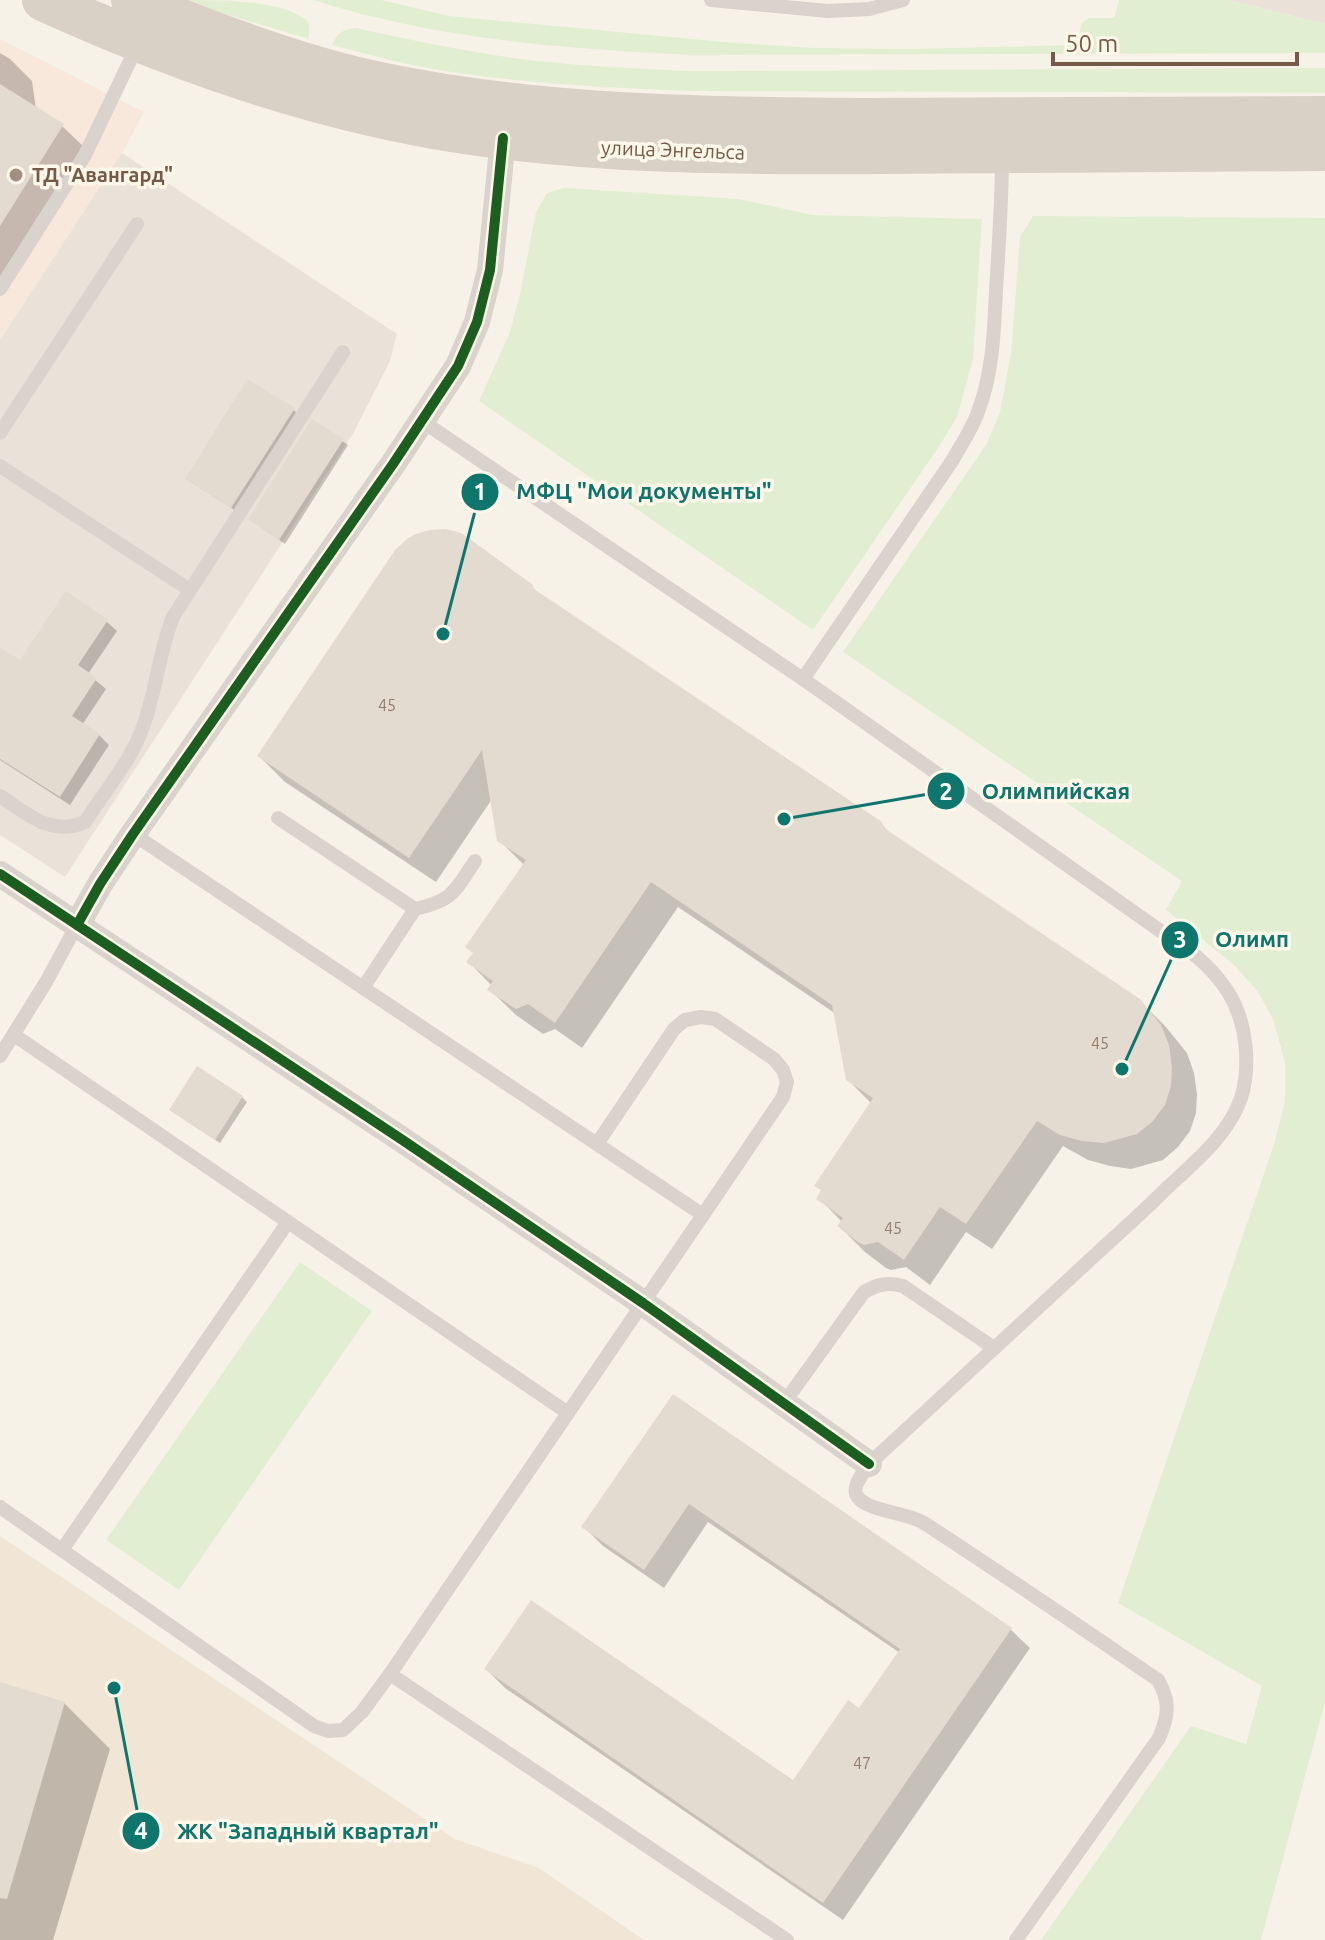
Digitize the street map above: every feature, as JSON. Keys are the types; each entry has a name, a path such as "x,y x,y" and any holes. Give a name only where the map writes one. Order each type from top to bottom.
{"main road":[{"name":"улица Энгельса","path":"43,0 139,42 236,78 305,98 397,121 505,120"},
{"name":"улица Энгельса","path":"132,0 246,44 592,147 787,154 1002,136 1325,117"},
{"name":"улица Энгельса","path":"1002,136 1325,150"}],"street":[{"path":"77,925 133,834 458,366 468,346 490,270 505,120"},
{"path":"0,874 643,1303 869,1464"}],"lane":[{"path":"711,0 828,11 869,9 903,0"},
{"path":"0,289 85,155 139,42"},
{"path":"803,679 952,461 978,411 989,376 993,337 1002,206 1002,136"},
{"path":"0,433 137,224"},
{"path":"0,796 42,823 73,828 85,822 141,732 165,636 173,617 343,352"},
{"path":"422,421 803,679 1196,956 1230,995 1239,1015 1246,1055 1240,1100 1231,1118 1202,1155 869,1464 854,1488 859,1499 873,1507 920,1520 1158,1680 1165,1692 1167,1708 1159,1738 1016,1940"},
{"path":"0,466 190,590"},
{"path":"278,818 415,909"},
{"path":"133,834 703,1215"},
{"path":"363,988 415,909 436,904 451,896 475,861"},
{"path":"0,1056 77,925"},
{"path":"0,1507 314,1726 328,1731 343,1730 362,1712 390,1674 783,1097 787,1082 783,1070 774,1059 715,1019 701,1017 685,1020 674,1029 597,1144"},
{"path":"14,1035 568,1413"},
{"path":"62,1550 288,1222"},
{"path":"784,1403 864,1292 876,1285 892,1283 903,1286 994,1348"},
{"path":"390,1674 787,1940"}],"shaded area":[{"path":"1229,0 1325,0 1325,24"},
{"path":"0,39 144,112 122,153 0,340"},
{"path":"122,153 397,334 390,361 354,432 65,877 0,835 0,340"},
{"path":"0,1536 455,1839 539,1868 644,1940 0,1940"}],"green space":[{"path":"186,0 253,3 286,10 309,23 309,39 215,11"},
{"path":"313,0 381,0 449,16 724,42 815,48 907,49 1078,45 1081,24 1089,18 1114,18 1119,0 1229,0 1325,24 1325,53 644,53 453,33"},
{"path":"356,28 446,47 537,61 690,71 1325,68 1325,93 692,91 575,85 442,71 332,45 341,32"},
{"path":"564,188 739,199 812,215 982,219 973,359 957,417 813,630 479,401 510,332 536,212 547,193"},
{"path":"1033,216 1325,218 1325,1702 1261,1940 1041,1940 1191,1726 1246,1744 1262,1686 1118,1603 1274,1144 1285,1102 1285,1062 1273,1019 1258,992 1234,965 1166,910 1182,881 843,652 986,445 1000,412 1011,353 1020,237"},
{"path":"300,1262 372,1311 179,1590 106,1540"}],"building":[{"name":"ТД \"Авангард\"","path":"0,84 64,124 0,226"},
{"path":"247,379 295,408 231,508 185,479"},
{"path":"312,419 344,439 279,540 248,519"},
{"path":"446,529 467,537 533,585 534,589 1140,999 1161,1025 1169,1045 1172,1067 1171,1086 1165,1105 1152,1122 1137,1134 1104,1143 1060,1135 1037,1121 966,1224 940,1207 904,1260 878,1242 864,1245 858,1242 837,1226 843,1218 816,1199 821,1190 814,1186 873,1098 846,1080 832,1005 651,882 555,1023 528,1004 516,1009 487,990 493,981 466,962 473,953 465,947 526,860 497,841 482,750 409,858 257,756 395,550 416,534"},
{"path":"66,591 108,620 78,665 97,678 72,716 100,734 60,797 0,759 0,647 20,660"},
{"path":"197,1066 243,1096 215,1140 169,1110"},
{"path":"673,1394 1012,1628 823,1903 484,1669 531,1600 793,1780 848,1700 859,1708 900,1649 689,1504 644,1570 581,1527"},
{"path":"0,1682 65,1702 7,1899 0,1898"}],"cycle path":[{"path":"77,925 133,834 393,464 458,366 477,322 490,270 503,138"},
{"path":"0,874 643,1303 869,1464"}],"place":[{"name":"ТД \"Авангард\"","path":"16,175"},
{"name":"МФЦ \"Мои документы\"","path":"443,634"},
{"name":"Олимпийская","path":"784,819"},
{"name":"Олимп","path":"1122,1069"},
{"name":"ЖК \"Западный квартал\"","path":"114,1688"}]}
